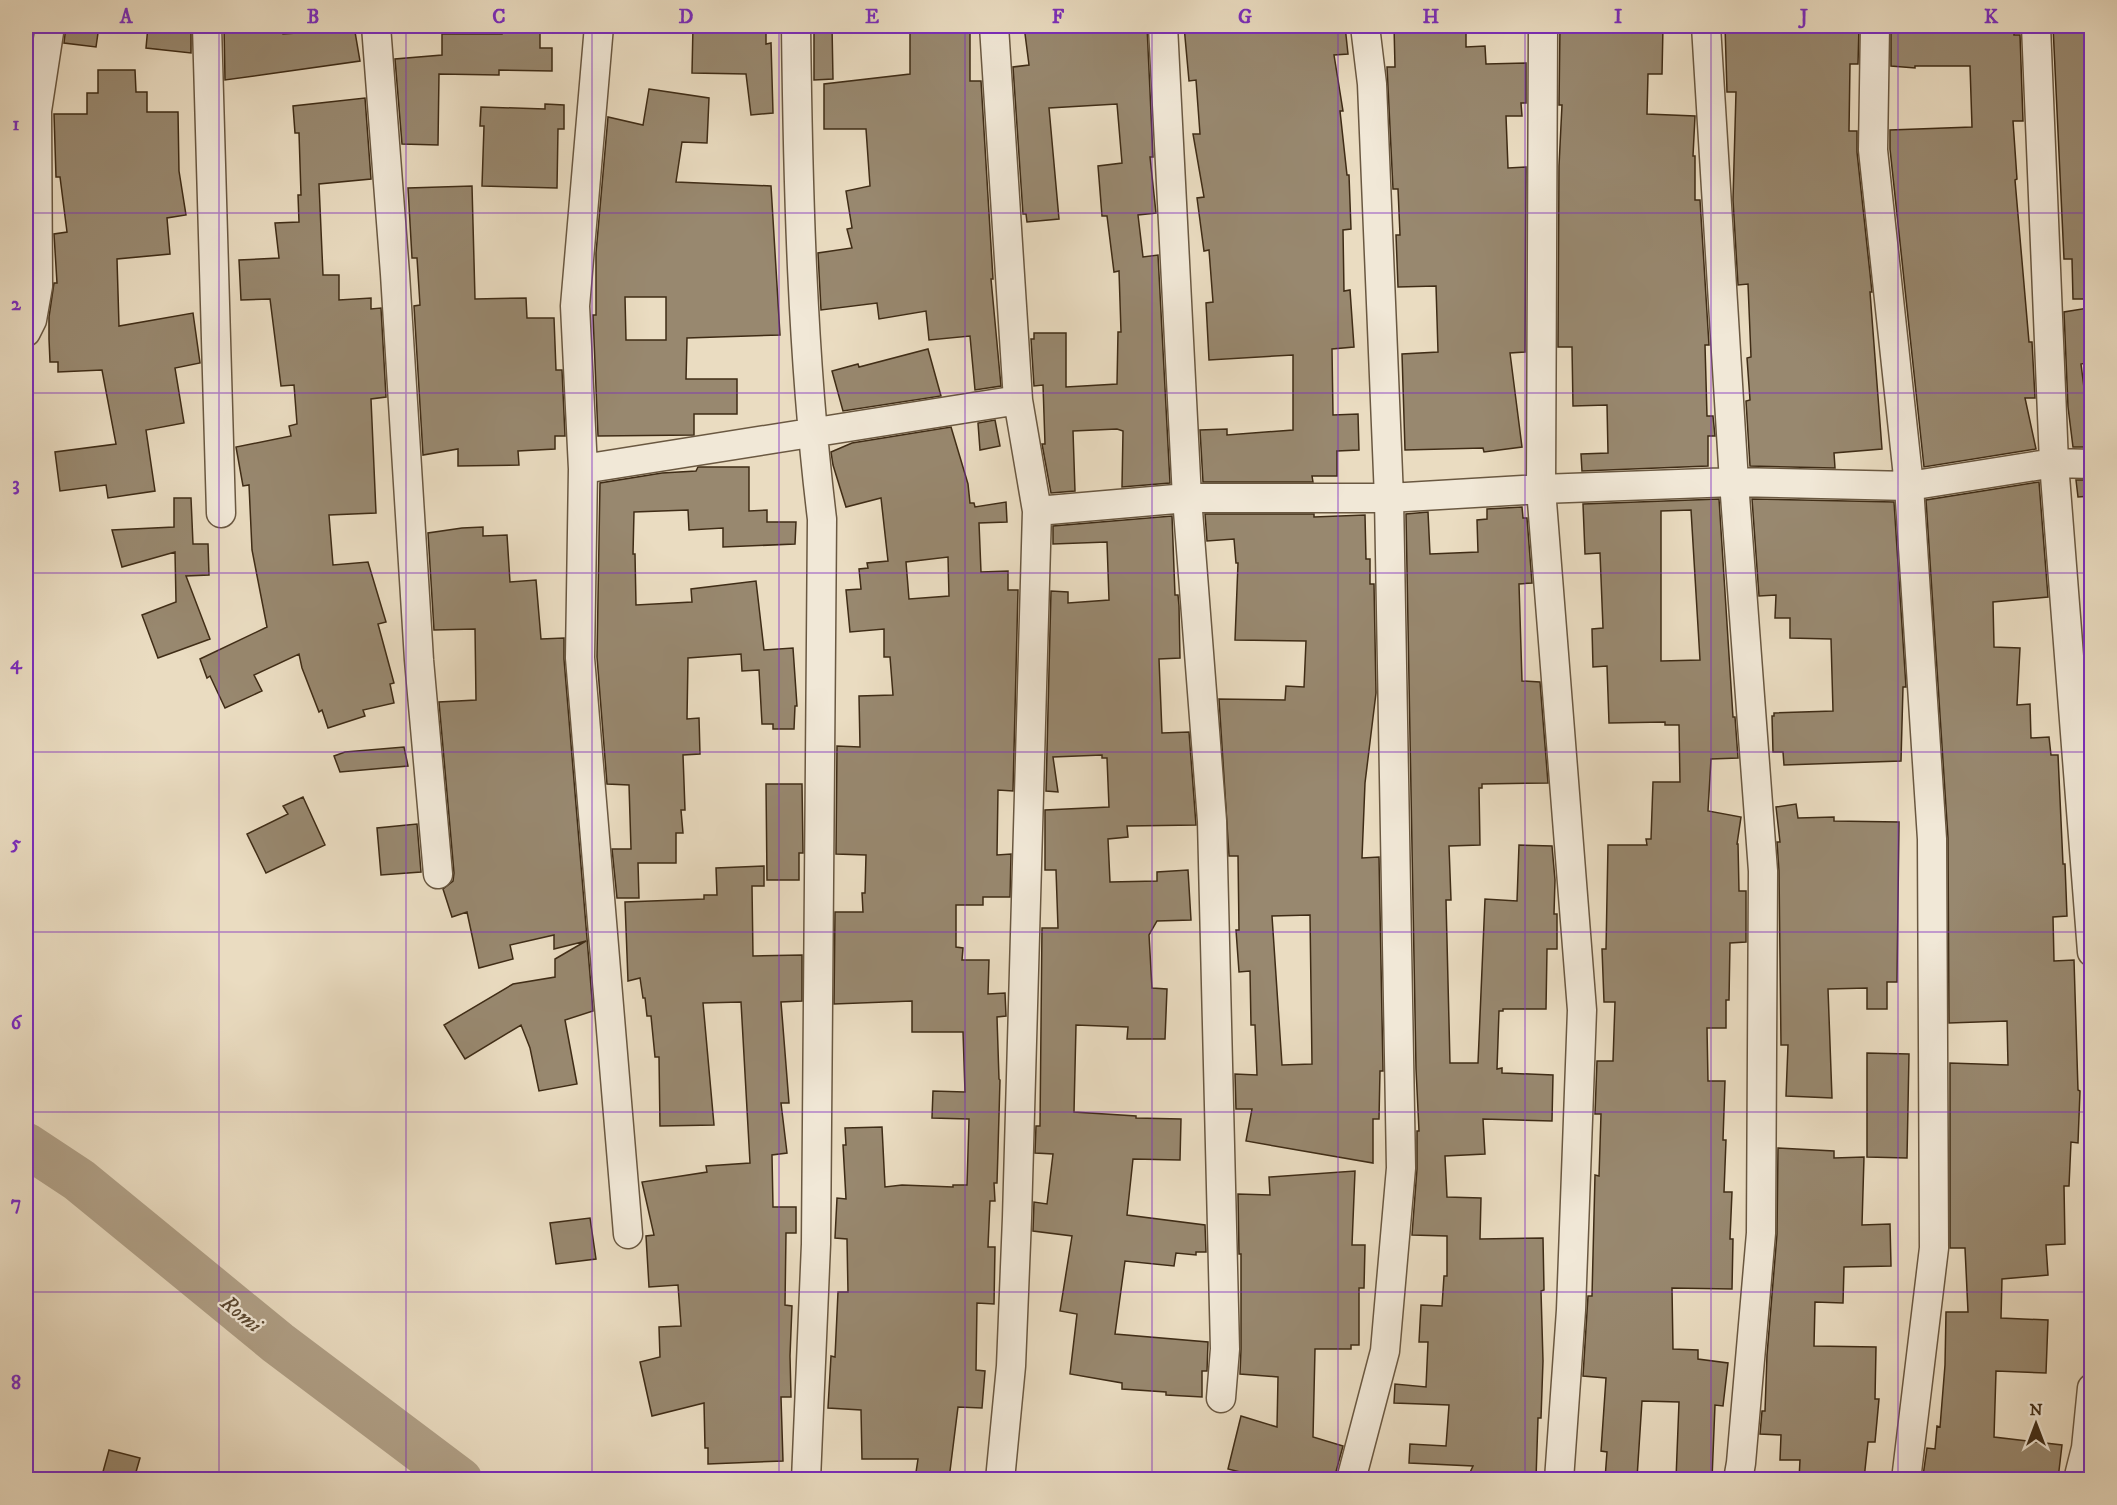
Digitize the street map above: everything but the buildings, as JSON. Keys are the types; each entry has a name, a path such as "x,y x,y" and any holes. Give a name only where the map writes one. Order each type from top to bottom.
{"street":[{"path":"26,332 32,320 38,286 36,111 50,26"},
{"path":"207,26 221,513"},
{"path":"376,26 395,274 418,660 438,874"},
{"path":"599,26 575,306 583,469 579,658 628,1234"},
{"path":"796,26 798,172 812,432 822,531 816,1244 806,1479"},
{"path":"994,26 1018,400 1036,511 1017,1218 1011,1366 1000,1479"},
{"path":"1163,26 1186,498 1212,821 1225,1350 1221,1398"},
{"path":"1351,1479 1385,1351 1401,1168 1389,498 1372,84 1365,26"},
{"path":"1543,26 1541,489 1582,1010 1571,1310 1559,1479"},
{"path":"1706,26 1734,482 1763,871 1761,1233 1738,1479"},
{"path":"1875,26 1873,150 1909,486 1932,839 1934,1248 1906,1479"},
{"path":"2036,26 2054,463 2091,952"},
{"path":"583,469 1018,400"},
{"path":"1036,511 1186,498 1389,498 1541,489 1734,482 1909,486 2054,463 2091,464"},
{"path":"2078,1479 2086,1448 2091,1388"}],"waterway":[{"name":"Romi","path":"26,1145 79,1180 278,1343 460,1480"}]}
